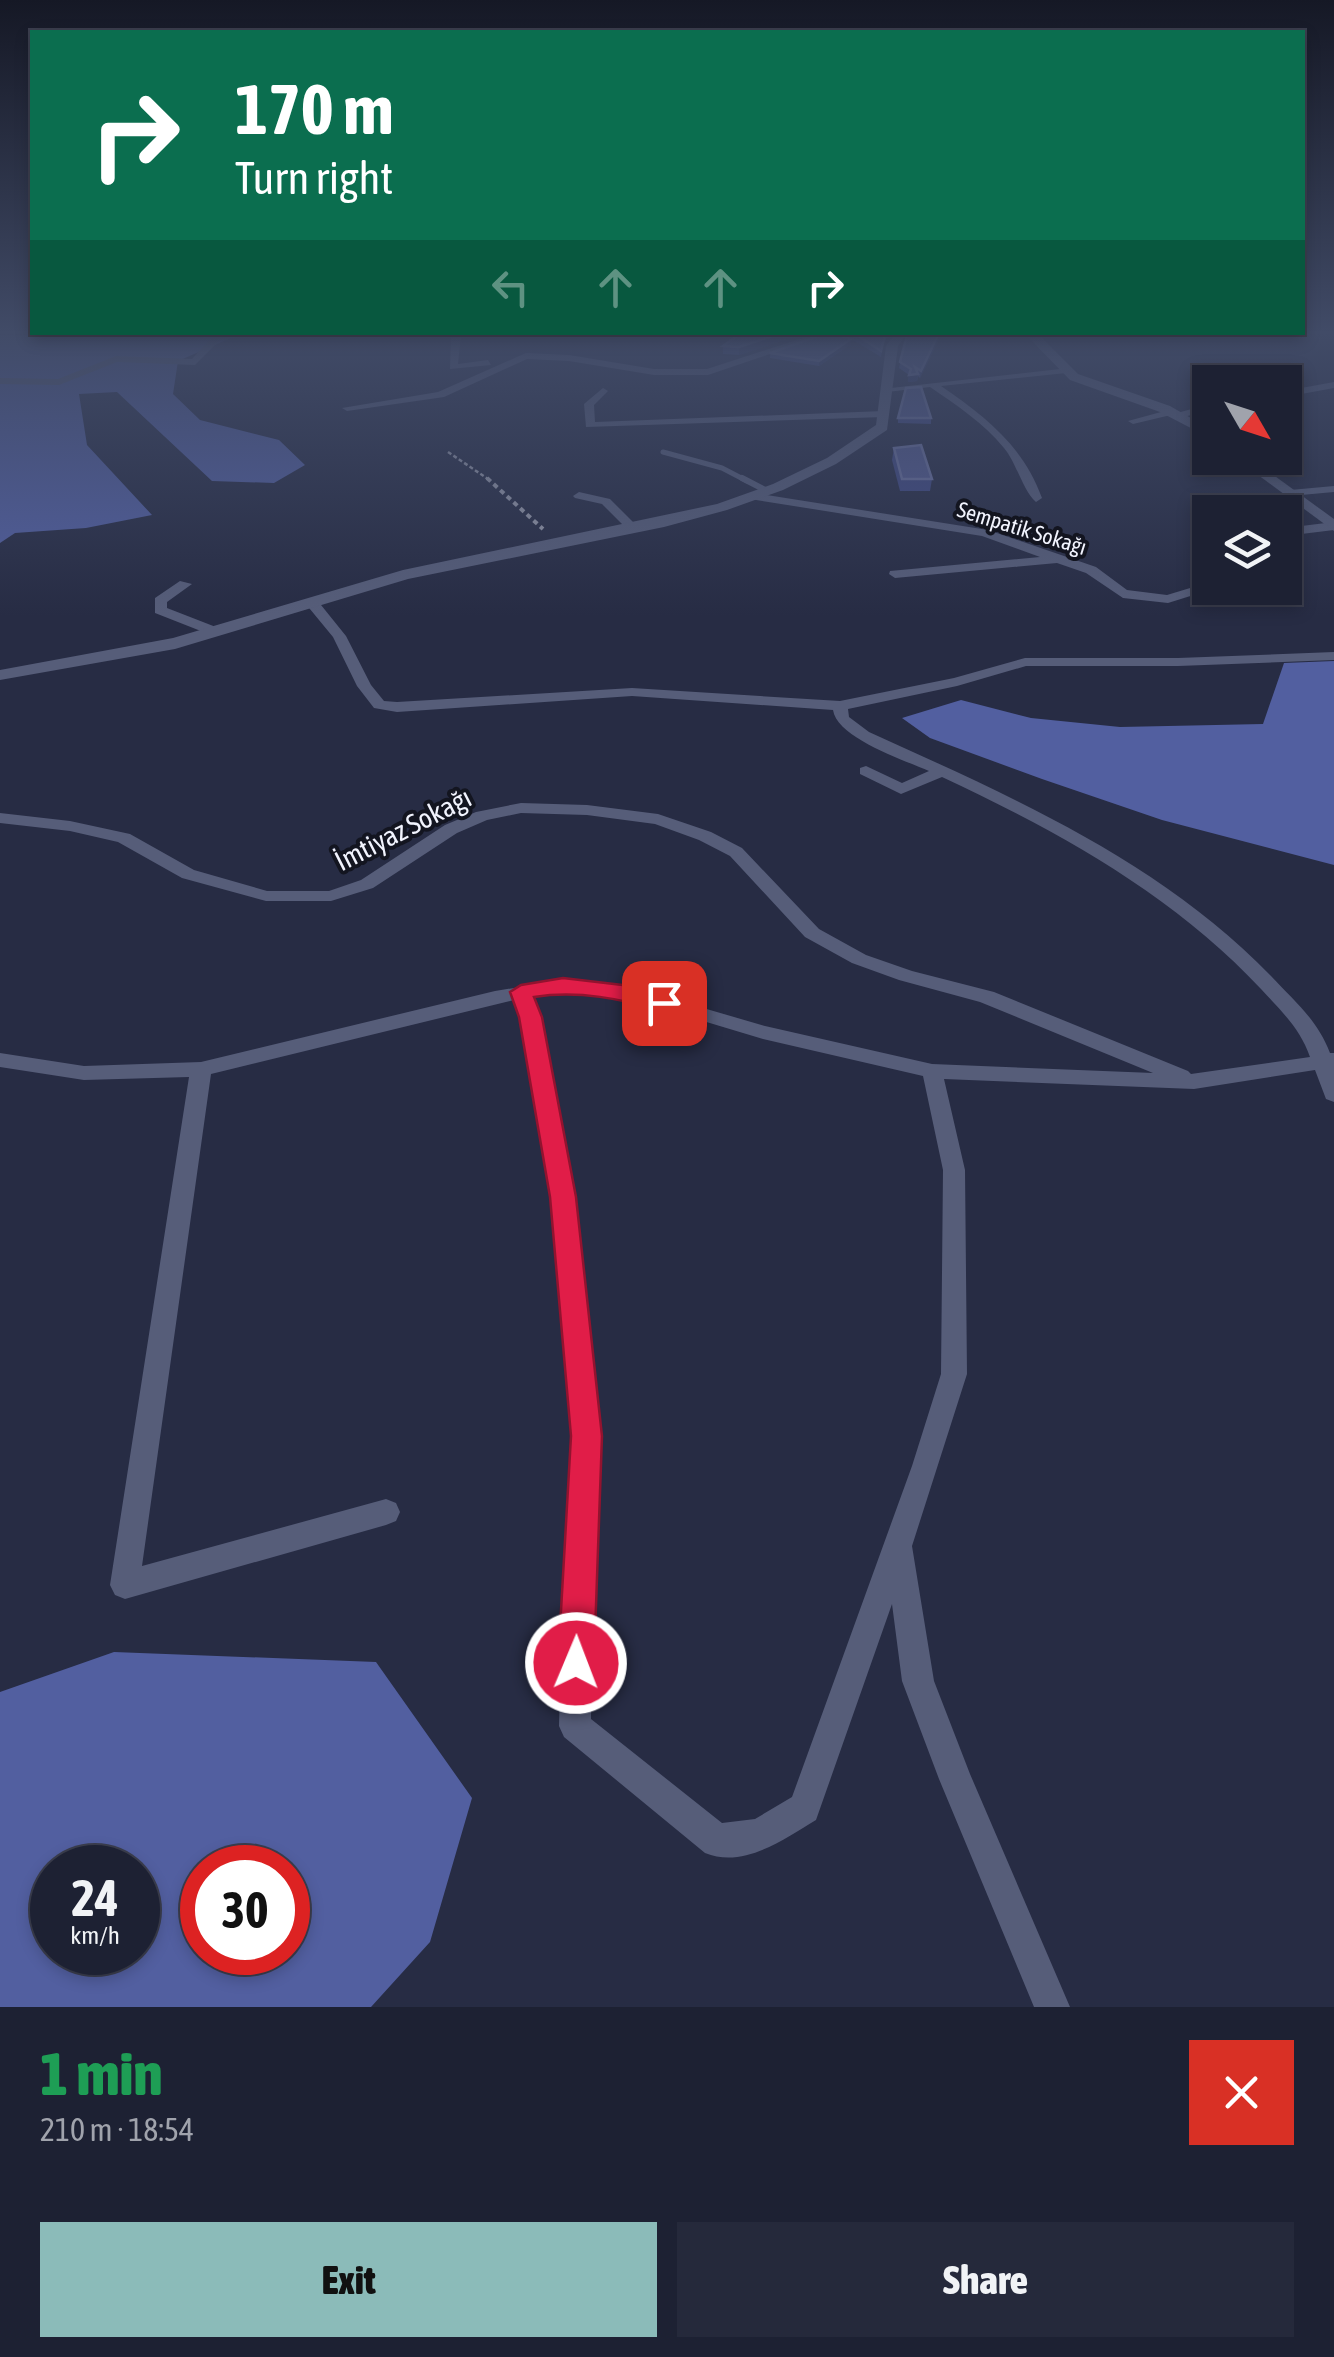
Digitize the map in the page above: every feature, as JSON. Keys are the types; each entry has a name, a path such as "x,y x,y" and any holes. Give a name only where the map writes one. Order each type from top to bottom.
{"street":[{"path":"0,675 216,632 430,568 635,530 760,494 832,462 881,429"},
{"path":"995,429 1029,474 1036,498"},
{"path":"1265,475 1334,526"},
{"path":"1290,493 1334,489"},
{"name":"Sempatik Sokağı","path":"760,494 984,533 1091,570 1123,594 1168,599 1192,592"},
{"path":"579,496 606,501 635,530"},
{"path":"1302,530 1334,526"},
{"path":"895,574 1063,558"},
{"path":"186,584 160,601 160,610 216,632"},
{"path":"312,603 339,636 364,686 379,704 397,707 632,692 840,706 957,682 1025,662 1334,656"},
{"path":"840,706 842,718 864,735 1028,811 1147,880 1234,949 1311,1030 1330,1060 1334,1094"},
{"path":"866,770 901,790 941,772"},
{"name":"İmtiyaz Sokağı","path":"0,818 70,826 124,838 188,874 266,896 331,896 367,884 451,829 482,816 521,808 587,810 658,819 736,852 812,933 859,959 987,997 1194,1082"},
{"path":"0,1060 84,1073 201,1069 521,992 563,986 631,994 763,1032 932,1072 1194,1082 1330,1060"},
{"path":"521,992 531,1017 563,1197 586,1436 575,1726 717,1841 760,1835 804,1808 898,1546 954,1374 954,1170 932,1072"},
{"path":"201,1069 125,1585 386,1512"},
{"path":"898,1546 918,1681 955,1779 1052,2007"}],"lane":[{"path":"663,452 722,468 760,494"}],"path":[{"path":"448,452 491,481 560,544"}],"shaded area":[{"path":"0,429 84,429 87,445 152,515 86,528 15,533 0,543"},
{"path":"156,429 234,429 279,440 305,465 274,483 212,481"},
{"path":"1334,661 1334,865 1162,820 930,738 902,718 961,700 1031,718 1120,727 1263,724 1284,663"},
{"path":"114,1652 376,1662 472,1798 430,1942 371,2007 0,2007 0,1692"}],"building":[{"path":"921,445 932,479 902,479 894,448"}],"route":[{"path":"576,1663 586,1436 563,1197 531,1017 521,992 563,986 631,994 664,1003"}]}
